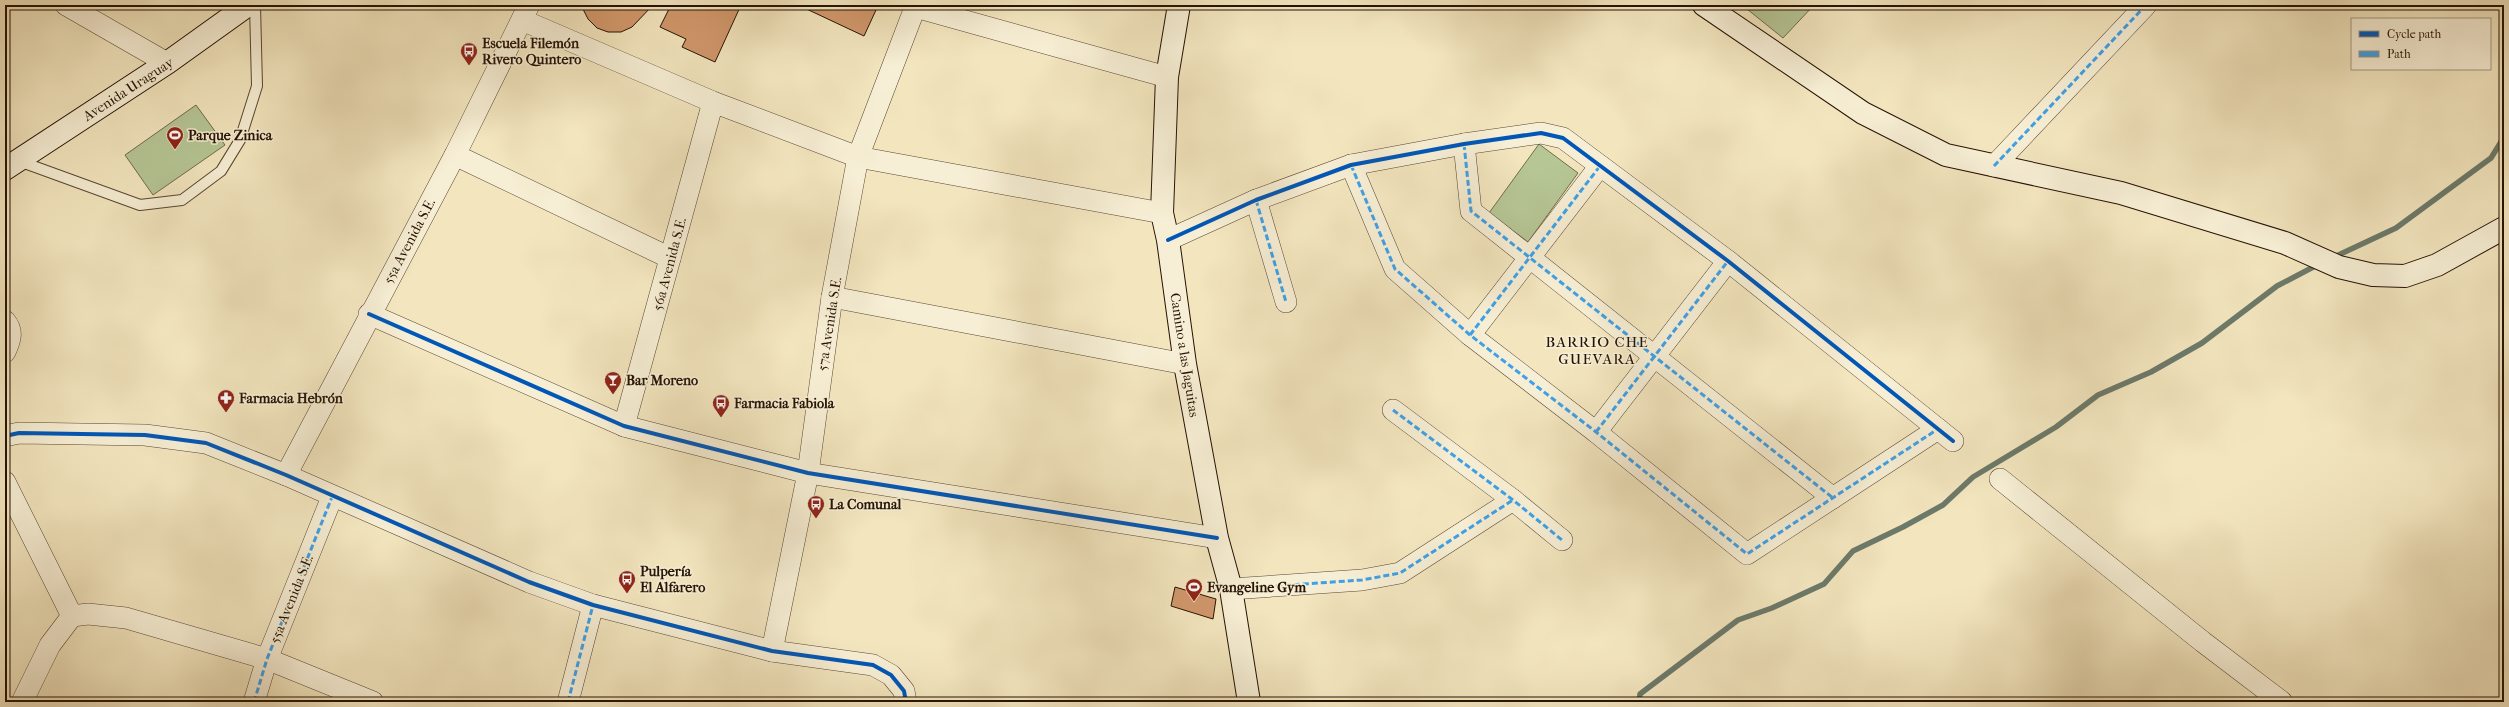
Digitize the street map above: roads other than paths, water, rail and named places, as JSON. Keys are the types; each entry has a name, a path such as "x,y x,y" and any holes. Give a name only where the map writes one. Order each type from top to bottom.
{"street":[{"path":"66,5 167,64"},
{"name":"Avenida Uraguay","path":"9,161 167,64 248,5"},
{"name":"Camino a las Jaguitas","path":"1179,5 1167,77 1162,213 1168,240 1185,364 1218,538 1231,589 1249,702"},
{"path":"1704,5 1863,113 1946,155 2121,193 2285,243 2339,267 2373,275 2405,276 2437,265 2504,228"},
{"path":"1994,166 2146,5"},
{"path":"915,6 1167,77"},
{"name":"57a Avenida S.E.","path":"772,651 808,473 832,297 858,157 915,6"},
{"path":"525,13 713,102 858,157 1162,213"},
{"name":"55a Avenida S.E.","path":"286,475 369,314 455,155 525,13"},
{"name":"56a Avenida S.E.","path":"624,426 713,102"},
{"path":"1168,240 1256,200 1350,165 1464,144 1541,133 1563,138 1728,262 1946,435 1833,498 1747,554 1596,432 1470,335 1390,262 1350,165"},
{"path":"1464,144 1471,211 1654,358 1833,498"},
{"path":"455,155 670,258"},
{"path":"1470,335 1600,166"},
{"path":"1256,200 1286,302"},
{"path":"1596,432 1728,262"},
{"path":"832,297 1185,364"},
{"path":"369,314 624,426 808,473 1218,538"},
{"path":"5,322 10,326 11,340 5,352"},
{"path":"1393,410 1513,500 1562,540"},
{"path":"5,436 19,433 145,434 206,443 286,475 332,497 529,582 593,605 772,651 873,665 891,675 904,691 906,702"},
{"path":"2000,479 2203,642 2282,702"},
{"path":"5,482 72,616"},
{"name":"55a Avenida S.E.","path":"254,702 267,659 332,497"},
{"path":"1231,589 1362,580 1400,573 1513,500"},
{"path":"568,702 593,605"},
{"path":"22,702 50,645 72,616 88,614 126,618 267,659 373,702"}],"lane":[{"path":"9,161 140,205 182,200 221,171 240,140 258,86 255,5"}],"waterway":[{"path":"2332,258 2396,228 2491,158 2504,137"},
{"path":"1639,702 1640,694 1738,620 1772,608 1824,584 1853,551 1903,527 1943,505 1973,477 2056,427 2098,395 2151,372 2202,343 2277,286 2319,264"}],"place":[{"name":"Escuela Filemón Rivero Quintero","path":"469,66"},
{"name":"Parque Zinica","path":"175,150"},
{"name":"Bar Moreno","path":"613,395"},
{"name":"Farmacia Hebrón","path":"226,413"},
{"name":"Farmacia Fabiola","path":"721,418"},
{"name":"La Comunal","path":"816,519"},
{"name":"Pulpería El Alfarero","path":"627,594"},
{"name":"Evangeline Gym","path":"1194,602"}],"district":[{"name":"BARRIO CHE GUEVARA","path":"1597,350"}]}
